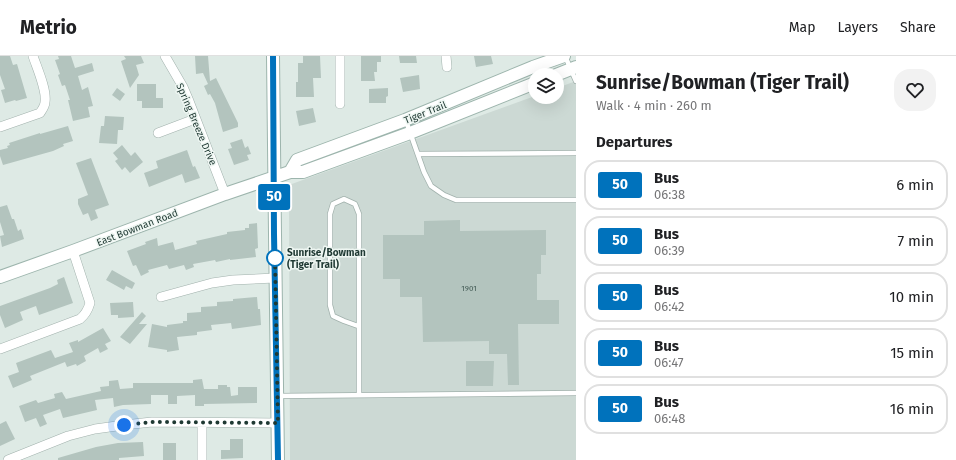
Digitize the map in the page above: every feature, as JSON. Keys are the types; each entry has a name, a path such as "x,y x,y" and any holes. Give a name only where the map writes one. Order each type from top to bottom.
{"street":[{"path":"0,127 40,113 44,108 45,94 33,56"},
{"name":"Spring Breeze Drive","path":"165,56 190,102 195,119 225,194"},
{"path":"273,56 278,460"},
{"path":"340,56 340,104"},
{"path":"446,56 447,67"},
{"name":"Tiger Trail","path":"290,172 297,160 405,120 533,67 564,56"},
{"name":"Tiger Trail","path":"275,177 290,172 303,172 410,133 528,86"},
{"path":"158,133 195,119"},
{"name":"East Bowman Road","path":"0,277 275,177"},
{"path":"0,348 80,319 89,310 90,303 73,251"},
{"path":"161,297 233,280 275,278"},
{"path":"8,460 68,436 95,429 152,422 278,423"},
{"path":"202,423 202,460"}],"lane":[{"path":"564,56 573,68 576,81"},
{"path":"405,120 424,172 431,186 444,195 456,200 576,200"},
{"path":"418,154 576,154"},
{"path":"358,326 334,316 330,305 330,214 333,204 344,199 355,204 359,214 359,395"},
{"path":"278,396 576,393"}],"shaded area":[{"path":"576,81 576,460 290,460 289,185 528,99 528,104 564,104 564,85"}],"building":[{"path":"0,56 10,56 13,65 17,64 27,98 5,103 1,90 5,89 0,75"},
{"path":"58,56 71,56 75,68 92,63 94,71 78,76 82,90 88,87 93,106 88,107 90,117 73,121 68,100 70,100 65,85 62,86 58,75 60,74 55,60 59,59"},
{"path":"124,56 141,56 144,63 136,65 139,75 130,88 121,61 126,59"},
{"path":"195,56 208,56 210,81 216,78 238,123 238,127 223,132 215,103 210,94 208,95 204,86 208,84 203,73 196,74"},
{"path":"303,56 320,56 321,78 313,78 314,97 296,97 298,63 303,63"},
{"path":"361,56 381,56 381,62 377,62 377,72 374,72 375,81 361,81"},
{"path":"399,56 416,56 417,63 400,63"},
{"path":"474,56 491,56 493,64 476,67"},
{"path":"419,75 420,89 403,92 400,78"},
{"path":"137,84 156,84 156,98 163,98 163,108 142,108 142,101 137,101"},
{"path":"117,88 125,94 120,101 112,95"},
{"path":"388,88 386,103 369,103 369,89"},
{"path":"313,108 316,122 299,126 296,111"},
{"path":"105,116 124,117 123,130 118,130 117,144 99,143 101,126 104,126"},
{"path":"68,126 73,141 63,144 64,146 53,151 3,165 0,150 8,148 7,146 10,145 9,143"},
{"path":"242,139 245,148 248,146 251,154 247,155 249,160 234,165 228,149 232,148 230,143"},
{"path":"122,145 131,156 135,152 143,162 130,173 125,167 122,170 115,161 118,159 113,153"},
{"path":"187,150 193,167 195,166 200,178 185,183 182,174 149,187 144,173 158,168 156,161"},
{"path":"91,158 109,205 95,210 98,218 91,221 88,213 83,215 78,204 78,199 88,195 76,163"},
{"path":"7,205 18,231 21,229 24,239 2,247 0,236 4,235 0,222 0,207"},
{"path":"460,220 460,231 546,230 546,255 541,255 541,274 537,274 537,300 559,300 559,324 518,324 519,385 508,385 507,354 489,354 489,341 423,342 422,297 400,297 400,279 383,279 383,235 424,235 424,221"},
{"path":"257,223 258,248 255,249 256,257 230,259 216,262 215,260 193,264 194,267 186,270 184,265 169,269 167,265 148,270 149,272 141,276 136,265 133,266 127,251 157,238 158,246 173,242 175,250 197,244 196,241 227,234 227,232 245,230 245,228 249,228 249,224"},
{"path":"112,270 135,283 132,289 126,286 124,290 106,280"},
{"path":"64,277 73,303 39,315 36,306 20,312 23,320 5,328 0,315 0,306 50,288 58,284 57,280"},
{"path":"257,297 258,309 260,309 261,325 232,329 231,323 211,325 212,330 197,332 197,335 177,337 179,350 167,352 167,350 148,347 152,324 167,327 167,325 183,323 183,321 187,321 187,313 201,312 201,307 217,306 217,302 233,301 233,299"},
{"path":"133,302 134,317 118,318 118,315 111,315 110,303"},
{"path":"142,312 146,316 139,324 147,324 130,344 120,337"},
{"path":"103,328 111,341 105,344 108,349 100,353 98,348 84,356 86,361 77,366 76,364 67,367 65,362 30,376 32,380 13,388 8,376 19,372 16,363 51,350 55,358 73,352 69,343 78,340 78,342"},
{"path":"466,361 494,361 493,386 466,386"},
{"path":"202,379 204,389 218,389 218,385 227,385 227,387 230,387 231,396 238,395 238,387 257,387 257,403 204,404 204,406 195,406 195,395 177,396 177,404 168,404 168,395 151,395 151,404 123,405 114,407 113,398 95,400 97,410 63,418 60,409 43,415 47,424 40,427 36,418 25,422 19,406 36,400 38,403 55,398 54,394 62,392 66,399 101,391 100,387 109,386 109,381 118,380 120,389 133,388 133,383 193,383 193,380"},
{"path":"6,421 15,439 0,446 0,424"},
{"path":"230,439 243,439 243,458 221,459 221,450 230,450"},
{"path":"143,442 144,456 119,458 119,460 58,460 58,458 96,447 118,443"},
{"path":"163,443 176,443 176,460 163,460"}],"bus line":[{"name":"50","path":"273,56 275,161 274,234 278,460"}],"place":[{"name":"Sunrise/Bowman (Tiger Trail)","path":"275,258"}],"route":[{"path":"124,425 152,422 278,423 275,258"}]}
